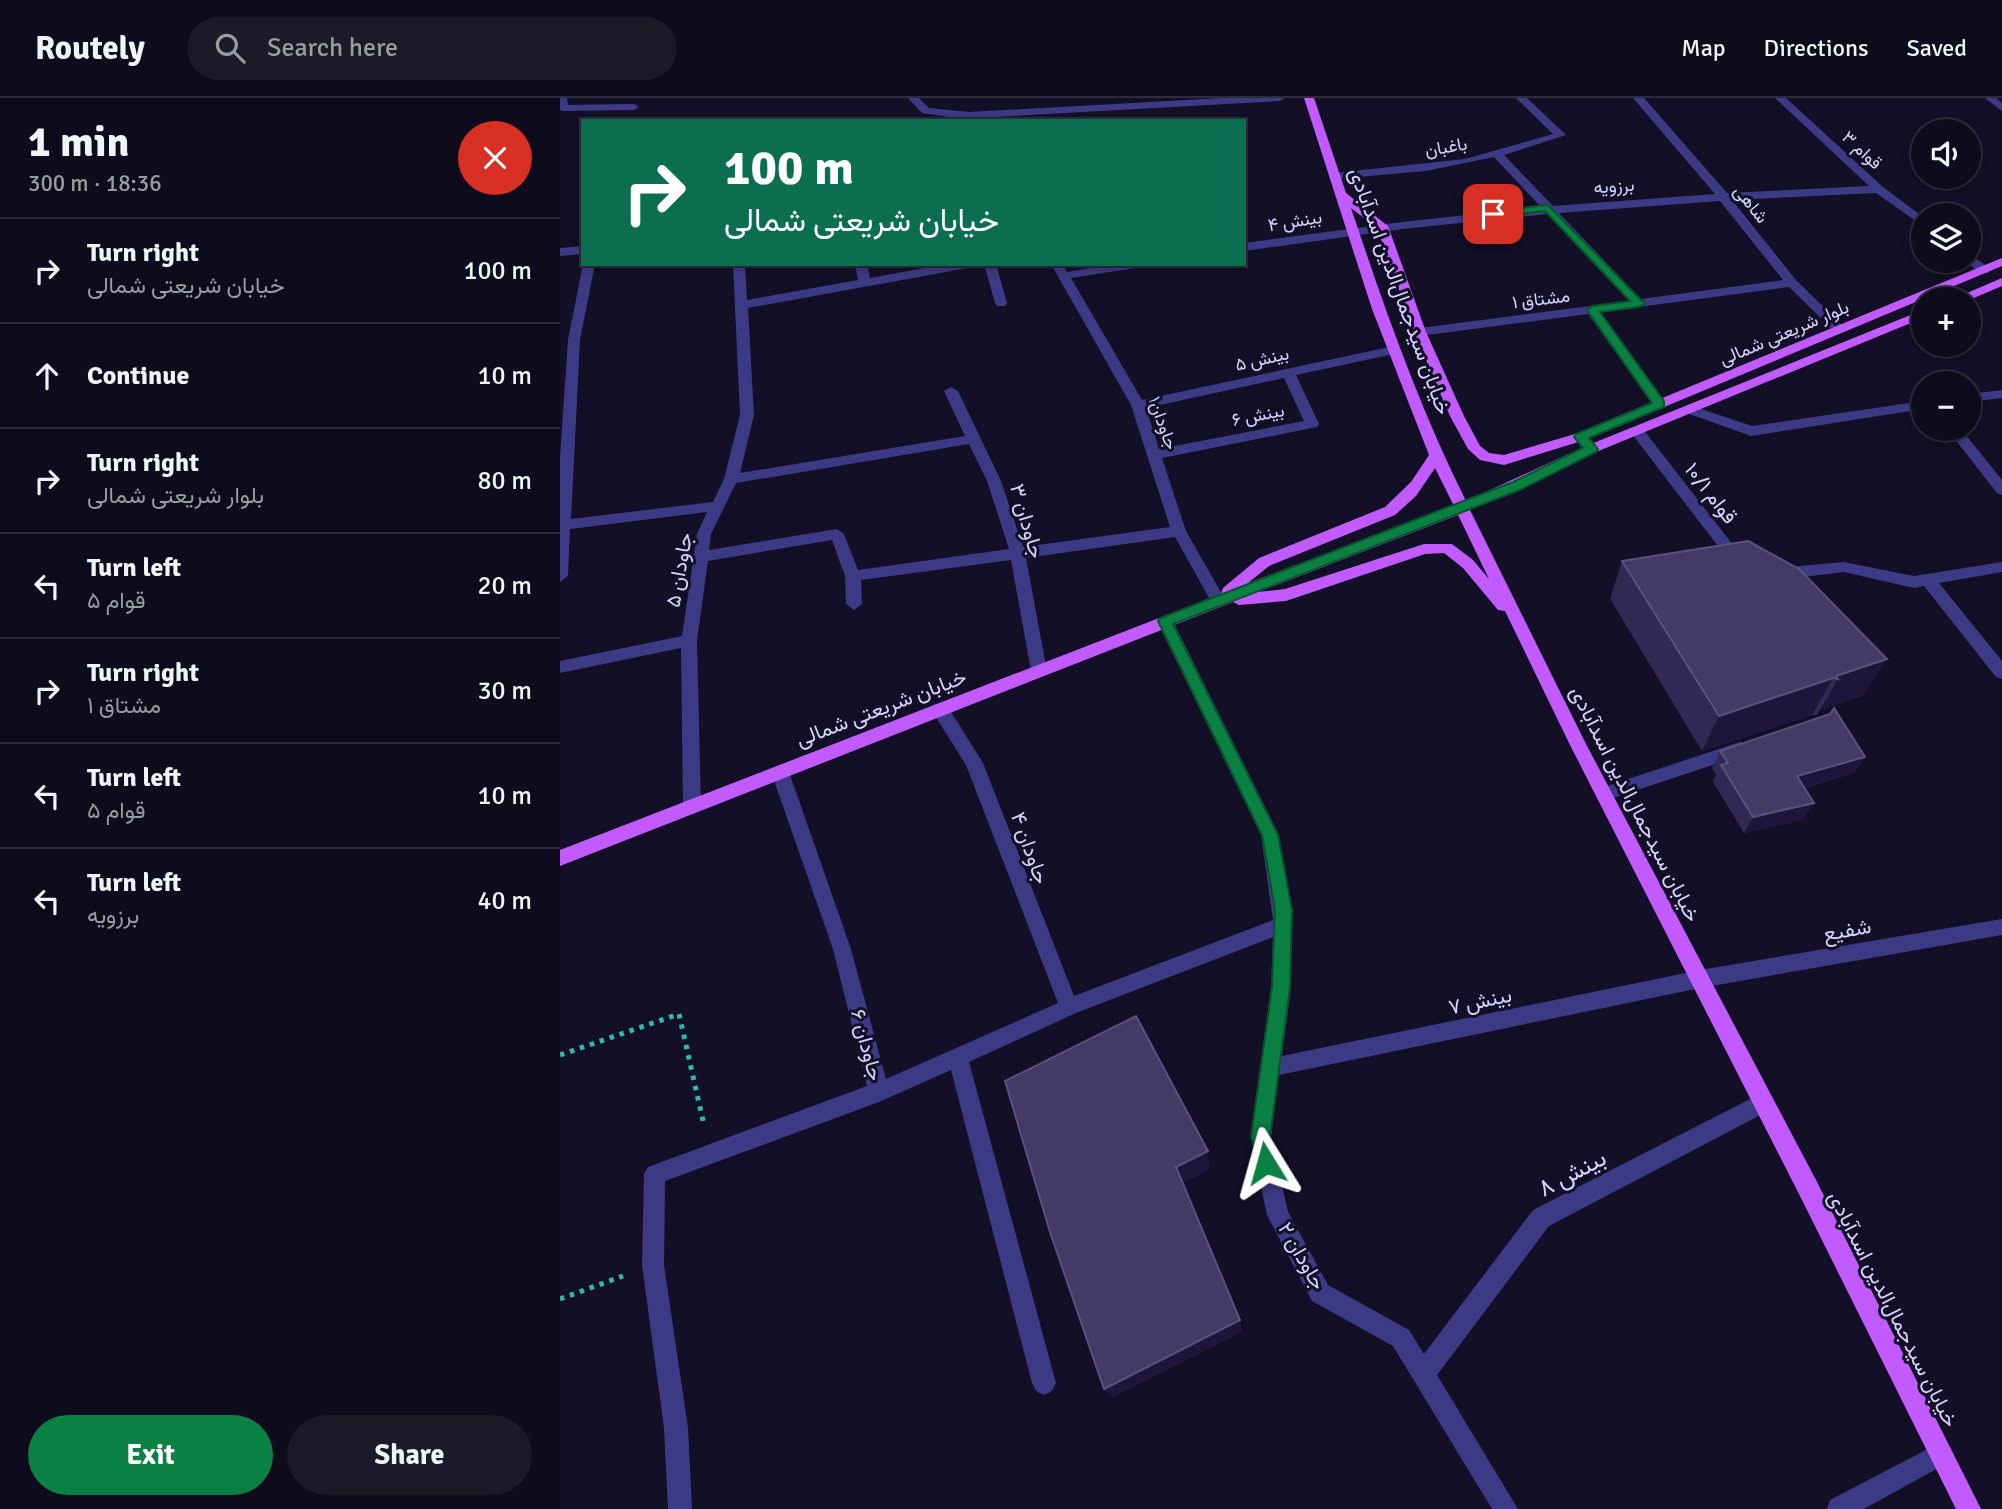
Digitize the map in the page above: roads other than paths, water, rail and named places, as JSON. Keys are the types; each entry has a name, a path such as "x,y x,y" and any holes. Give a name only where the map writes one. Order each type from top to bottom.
{"main road":[{"name":"خیابان سیدجمال‌الدین اسدآبادی","path":"1309,98 1394,350 1436,455 1604,794 1969,1509"},
{"path":"1340,194 1382,226 1420,332"},
{"name":"بلوار شریعتی شمالی","path":"1420,332 1457,416 1475,449 1485,457 1504,460 1580,437 2002,262"},
{"path":"1981,291 2001,284"},
{"name":"بلوار شریعتی شمالی","path":"1463,508 1591,449 1911,319"},
{"path":"1580,437 1591,449"},
{"path":"1218,601 1264,562 1390,511 1406,498 1423,478 1436,455"},
{"name":"خیابان شریعتی شمالی","path":"560,859 1165,621 1463,508"},
{"path":"1218,601 1286,595 1424,549 1447,548 1468,564 1520,626"}],"street":[{"path":"562,98 564,108 636,103"},
{"path":"913,98 926,111 970,118 1101,115 1147,102 1280,98"},
{"name":"باغبان","path":"1334,176 1426,169 1497,154 1561,135 1521,98"},
{"name":"شاهی","path":"1638,98 1722,195 1792,283 1840,329"},
{"name":"قوام ۳","path":"1780,98 1879,189 1911,214"},
{"path":"1990,98 2002,108"},
{"path":"624,119 636,103"},
{"path":"1497,154 1639,304"},
{"name":"برزویه","path":"1352,230 1548,208 1722,195 1879,189"},
{"name":"بینش ۴","path":"1246,247 1352,230"},
{"path":"560,252 581,250"},
{"path":"560,576 567,341 588,266"},
{"name":"جاودان ۵","path":"692,807 689,640 704,534 730,479 747,415 739,266"},
{"path":"861,266 865,283"},
{"path":"743,305 957,266"},
{"path":"991,266 1001,303"},
{"path":"1060,270 1111,266"},
{"name":"جاودان۱","path":"1060,270 1138,405 1179,531 1218,601"},
{"name":"مشتاق ۱","path":"1420,332 1792,283"},
{"path":"1592,310 1660,404"},
{"name":"بینش ۵","path":"1138,405 1394,350"},
{"name":"بینش ۶","path":"1154,455 1312,424 1287,372"},
{"name":"جاودان ۳","path":"951,391 994,481 1017,552 1039,671"},
{"path":"1981,397 2002,394"},
{"path":"1689,409 1751,431 1911,407"},
{"name":"قوام ۱۰/۱","path":"1637,431 1756,576 1844,566 1914,582 2002,567"},
{"path":"730,479 973,439"},
{"path":"1963,441 2002,490"},
{"path":"563,525 718,506"},
{"path":"853,576 1179,531"},
{"path":"701,557 837,534 853,576 855,604"},
{"path":"1927,579 2002,673"},
{"name":"جاودان ۲","path":"1165,621 1270,835 1283,910 1281,987 1261,1137 1278,1215 1320,1293 1401,1338 1506,1509"},
{"path":"560,667 689,640"},
{"name":"جاودان ۴","path":"940,709 974,764 1028,909 1069,1007"},
{"path":"1604,794 1761,742"},
{"name":"جاودان ۶","path":"680,1509 676,1428 653,1265 655,1174 879,1092 842,948 780,772"},
{"path":"879,1092 1069,1007 1282,925"},
{"name":"شفیع","path":"1700,979 2002,927"},
{"name":"بینش ۷","path":"1269,1068 1700,979"},
{"path":"958,1058 1044,1383"},
{"name":"بینش ۸","path":"1423,1374 1541,1218 1763,1103"},
{"path":"1839,1509 1941,1454"}]}
